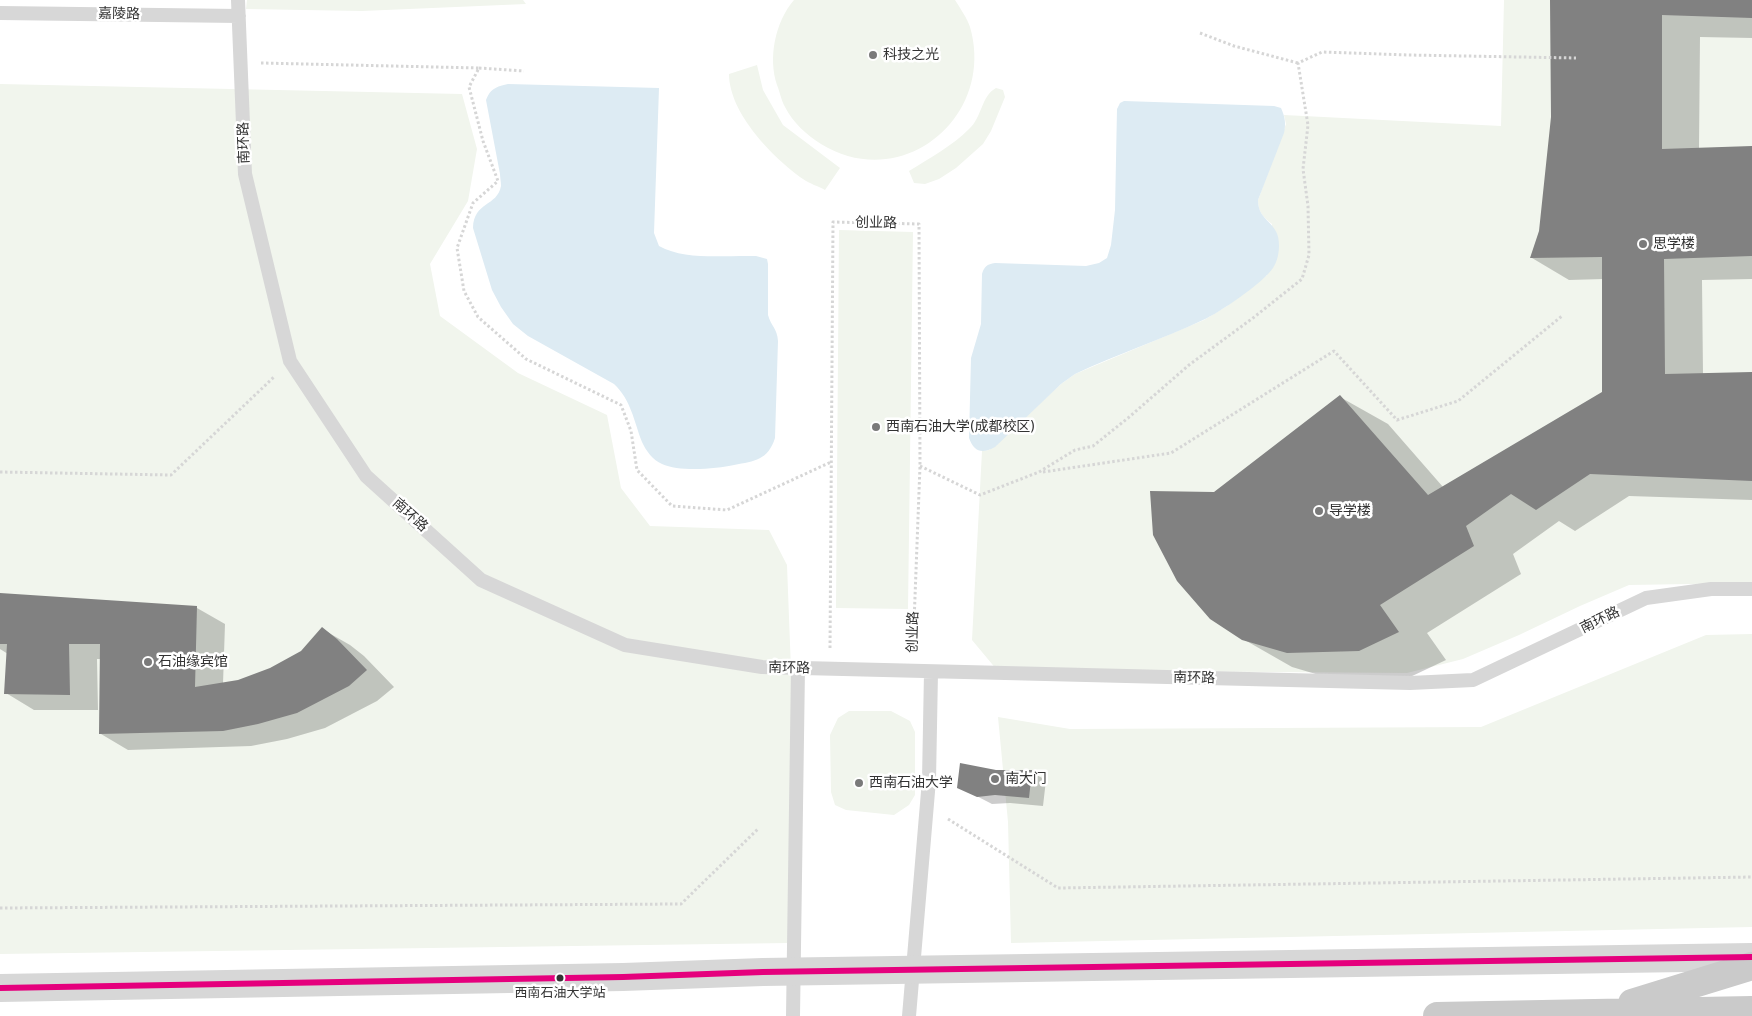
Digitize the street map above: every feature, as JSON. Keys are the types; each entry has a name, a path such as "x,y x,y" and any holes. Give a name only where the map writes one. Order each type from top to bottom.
{"main road":[{"path":"1603,1012 1752,966"},
{"path":"1437,1016 1752,1010"}],"street":[{"path":"0,988 623,977 763,972 1752,957"}],"lane":[{"name":"南环路","path":"238,0 245,174 290,361 366,476 481,580 625,645 762,667 1410,683 1473,680 1646,598 1712,589 1752,589"},
{"name":"嘉陵路","path":"0,13 239,16"},
{"path":"793,1016 798,668"},
{"path":"909,1016 929,780 931,672"}],"path":[{"path":"1200,33 1234,46 1298,63 1322,52 1409,56 1576,58"},
{"path":"241,62 479,68 524,71"},
{"path":"920,466 980,496 1039,472 1075,450 1093,446 1189,365 1253,318 1302,278 1309,255 1308,206 1303,169 1308,125 1298,63"},
{"path":"479,68 469,87 483,141 498,180 473,203 457,248 464,291 478,317 526,359 622,404 631,431 637,470 672,506 726,510 831,462"},
{"name":"创业路","path":"830,669 833,222 919,224 920,466 912,671"},
{"path":"1039,472 1172,453 1334,351 1397,420 1458,401 1562,316"},
{"path":"0,472 171,475 290,361"},
{"path":"948,810 948,820 1058,888 1752,877"},
{"path":"0,908 681,904 759,828"}],"shaded area":[{"path":"247,0 523,0 526,4 362,11 246,9"},
{"path":"794,0 955,0 970,27 974,60 969,90 956,117 936,138 911,153 882,159 852,157 821,144 801,128 788,113 782,102 774,74 773,52 778,29 787,9"},
{"path":"1504,0 1752,0 1752,583 1629,585 1463,659 1407,673 997,670 972,640 982,451 989,450 1061,384 1075,374 1204,320 1227,306 1267,275 1272,224 1262,214 1258,200 1286,124 1284,115 1501,126"},
{"path":"757,65 763,90 783,125 840,168 825,190 803,179 766,147 736,104 729,74"},
{"path":"0,84 462,94 477,149 468,201 430,264 440,316 518,373 607,415 621,488 650,526 769,530 787,565 793,722 789,943 0,954"},
{"path":"508,84 659,88 654,233 659,246 681,254 756,256 767,259 768,315 778,341 775,438 769,451 760,458 708,469 678,468 662,464 650,455 642,442 628,404 614,384 528,336 513,324 501,307 492,290 473,228 477,213 495,198 501,186 486,100 494,89"},
{"path":"996,88 1003,90 1005,97 991,131 983,144 956,168 939,179 925,184 914,183 909,171 948,146 969,129 977,119 987,96"},
{"path":"1124,101 1274,106 1281,108 1285,120 1284,133 1258,200 1261,213 1273,227 1278,238 1279,252 1276,263 1268,274 1251,289 1210,316 1075,374 1061,384 995,447 986,451 976,449 969,438 971,358 981,324 982,274 988,265 995,263 1086,266 1099,263 1107,258 1111,245 1115,210 1117,109 1120,103"},
{"path":"839,230 913,232 908,609 836,608"},
{"path":"1752,634 1752,927 1011,943 1008,822 998,717 1070,729 1481,727 1706,635"},
{"path":"849,711 891,711 910,721 915,732 915,795 909,805 894,815 846,810 835,805 831,792 830,735 838,718"}],"building":[{"path":"1550,0 1752,0 1752,18 1662,15 1662,149 1752,146 1752,256 1664,259 1665,374 1752,372 1752,481 1590,474 1536,510 1511,494 1466,526 1474,546 1380,605 1399,632 1359,651 1287,653 1242,640 1210,619 1177,581 1153,535 1150,491 1214,492 1340,395 1428,495 1602,392 1602,257 1530,258 1539,231 1551,117"},
{"name":"石油缘宾馆","path":"0,593 197,606 195,687 238,680 270,668 301,651 322,627 337,639 367,670 349,686 297,713 258,724 223,731 99,734 100,644 69,644 70,695 4,694 7,644 0,644"},
{"name":"南大门","path":"960,763 996,770 1032,770 1029,798 995,795 977,797 957,788"}],"transit line":[{"path":"0,988 623,977 763,972 1752,957"}],"place":[{"name":"科技之光","path":"873,55"},
{"name":"思学楼","path":"1643,244"},
{"name":"西南石油大学(成都校区)","path":"876,427"},
{"name":"导学楼","path":"1319,511"},
{"name":"石油缘宾馆","path":"148,662"},
{"name":"南大门","path":"995,779"},
{"name":"西南石油大学","path":"859,783"},
{"name":"西南石油大学站","path":"560,978"}]}
